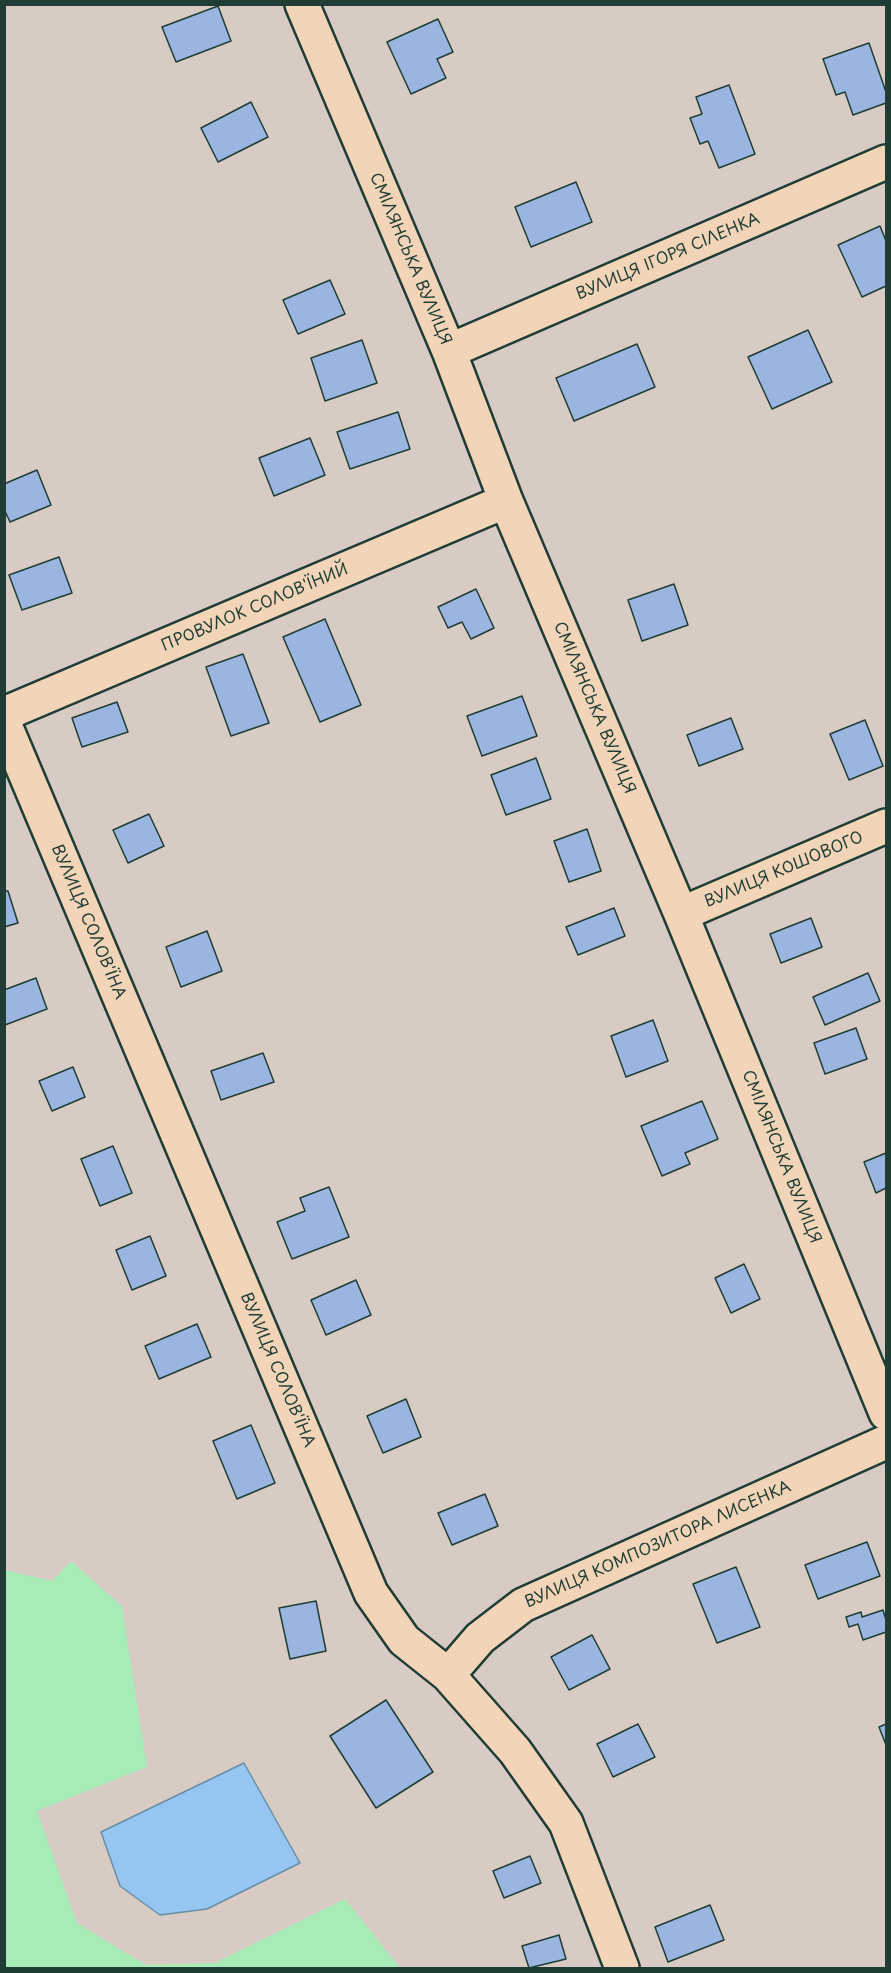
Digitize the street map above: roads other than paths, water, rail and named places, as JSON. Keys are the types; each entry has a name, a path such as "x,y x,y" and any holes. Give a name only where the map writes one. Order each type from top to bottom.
{"street":[{"name":"СМІЛЯНСЬКА ВУЛИЦЯ","path":"302,4 449,351 506,501 681,914 886,1413"},
{"name":"ВУЛИЦЯ ІГОРЯ СІЛЕНКА","path":"449,351 886,162"},
{"name":"ПРОВУЛОК СОЛОВ'ЇНИЙ","path":"4,714 506,501"},
{"name":"ВУЛИЦЯ СОЛОВ'ЇНА","path":"4,723 371,1593 404,1641 448,1675 515,1751 566,1823 622,1968"},
{"name":"ВУЛИЦЯ КОШОВОГО","path":"681,914 886,825"},
{"name":"ВУЛИЦЯ КОМПОЗИТОРА ЛИСЕНКА","path":"448,1675 480,1638 523,1605 886,1442"}],"water":[{"path":"244,1763 300,1863 207,1909 160,1915 120,1886 101,1832"}]}
